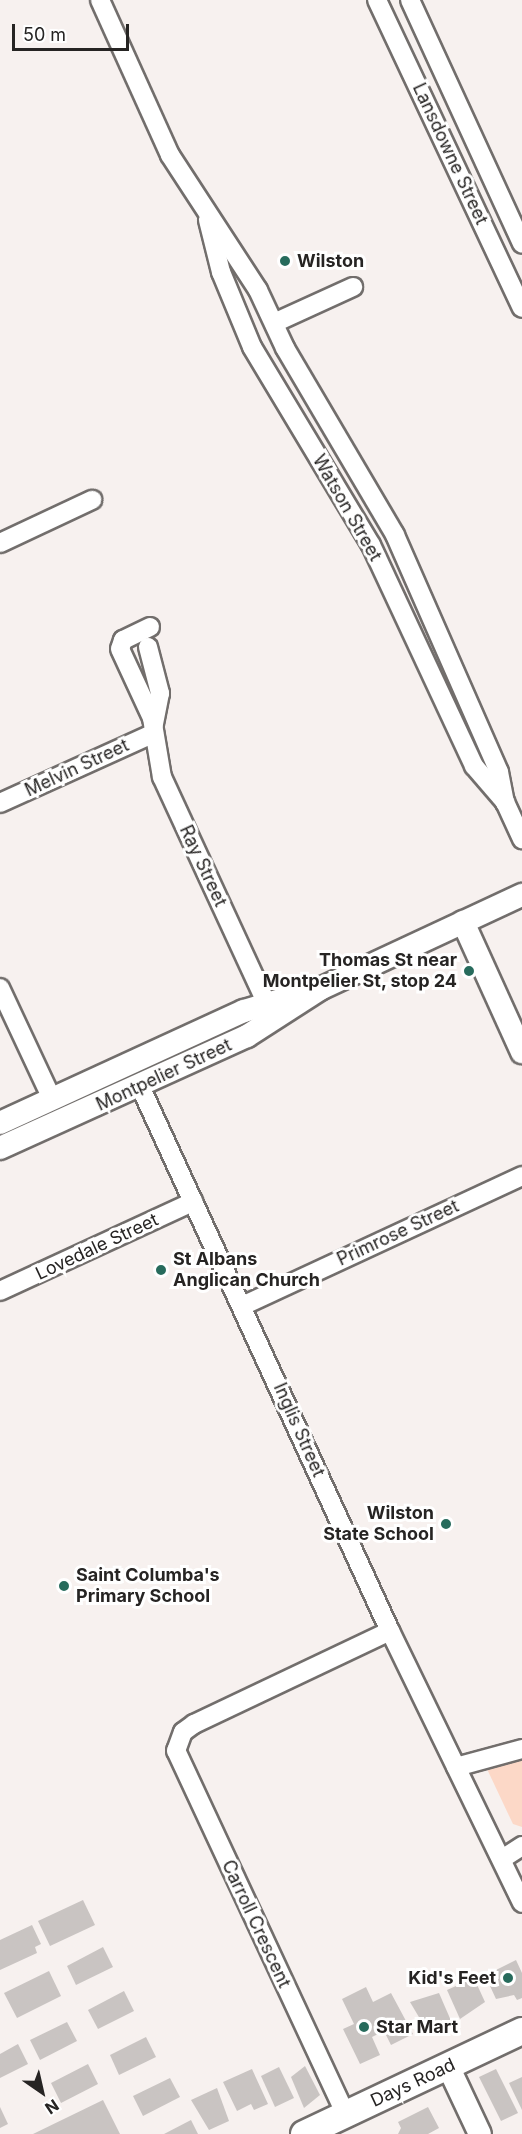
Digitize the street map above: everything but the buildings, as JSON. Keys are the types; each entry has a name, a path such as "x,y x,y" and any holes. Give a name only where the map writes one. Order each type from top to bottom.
{"main road":[{"name":"Days Road","path":"304,2134 522,2031"}],"street":[{"name":"Watson Street","path":"100,0 170,155 258,290 273,323 395,535 499,772 505,802 522,839"},
{"name":"Lansdowne Street","path":"377,0 522,308"},
{"name":"Lansdowne Street","path":"410,0 522,244"},
{"name":"Watson Street","path":"203,207 221,272 252,347 371,545 474,766 505,802"},
{"path":"273,323 353,287"},
{"path":"0,543 92,500"},
{"name":"Ray Street","path":"150,627 123,640 120,646 154,730 162,777 266,1002"},
{"name":"Ray Street","path":"148,646 160,693 154,730"},
{"name":"Melvin Street","path":"0,803 154,730"},
{"name":"Montpelier Street","path":"0,1148 263,1028 320,989 522,895"},
{"path":"463,922 522,1052"},
{"path":"0,988 52,1099"},
{"name":"Montpelier Street","path":"0,1123 266,1002 320,989"},
{"name":"Inglis Street","path":"140,1086 390,1631 522,1903"},
{"name":"Primrose Street","path":"242,1306 522,1176"},
{"name":"Lovedale Street","path":"0,1291 194,1202"},
{"name":"Carroll Crescent","path":"346,2115 179,1760 177,1728 390,1631"},
{"path":"456,1767 522,1749"},
{"path":"502,1859 522,1846"},
{"path":"448,2066 480,2134"}],"shaded area":[{"path":"522,1760 522,1827 513,1824 487,1769"}],"place":[{"name":"Wilston","path":"285,261"},
{"name":"Thomas St near Montpelier St, stop 24","path":"469,971"},
{"name":"St Albans Anglican Church","path":"161,1270"},
{"name":"Wilston State School","path":"446,1524"},
{"name":"Saint Columba's Primary School","path":"64,1586"},
{"name":"Kid's Feet","path":"508,1978"},
{"name":"Star Mart","path":"364,2027"}]}
